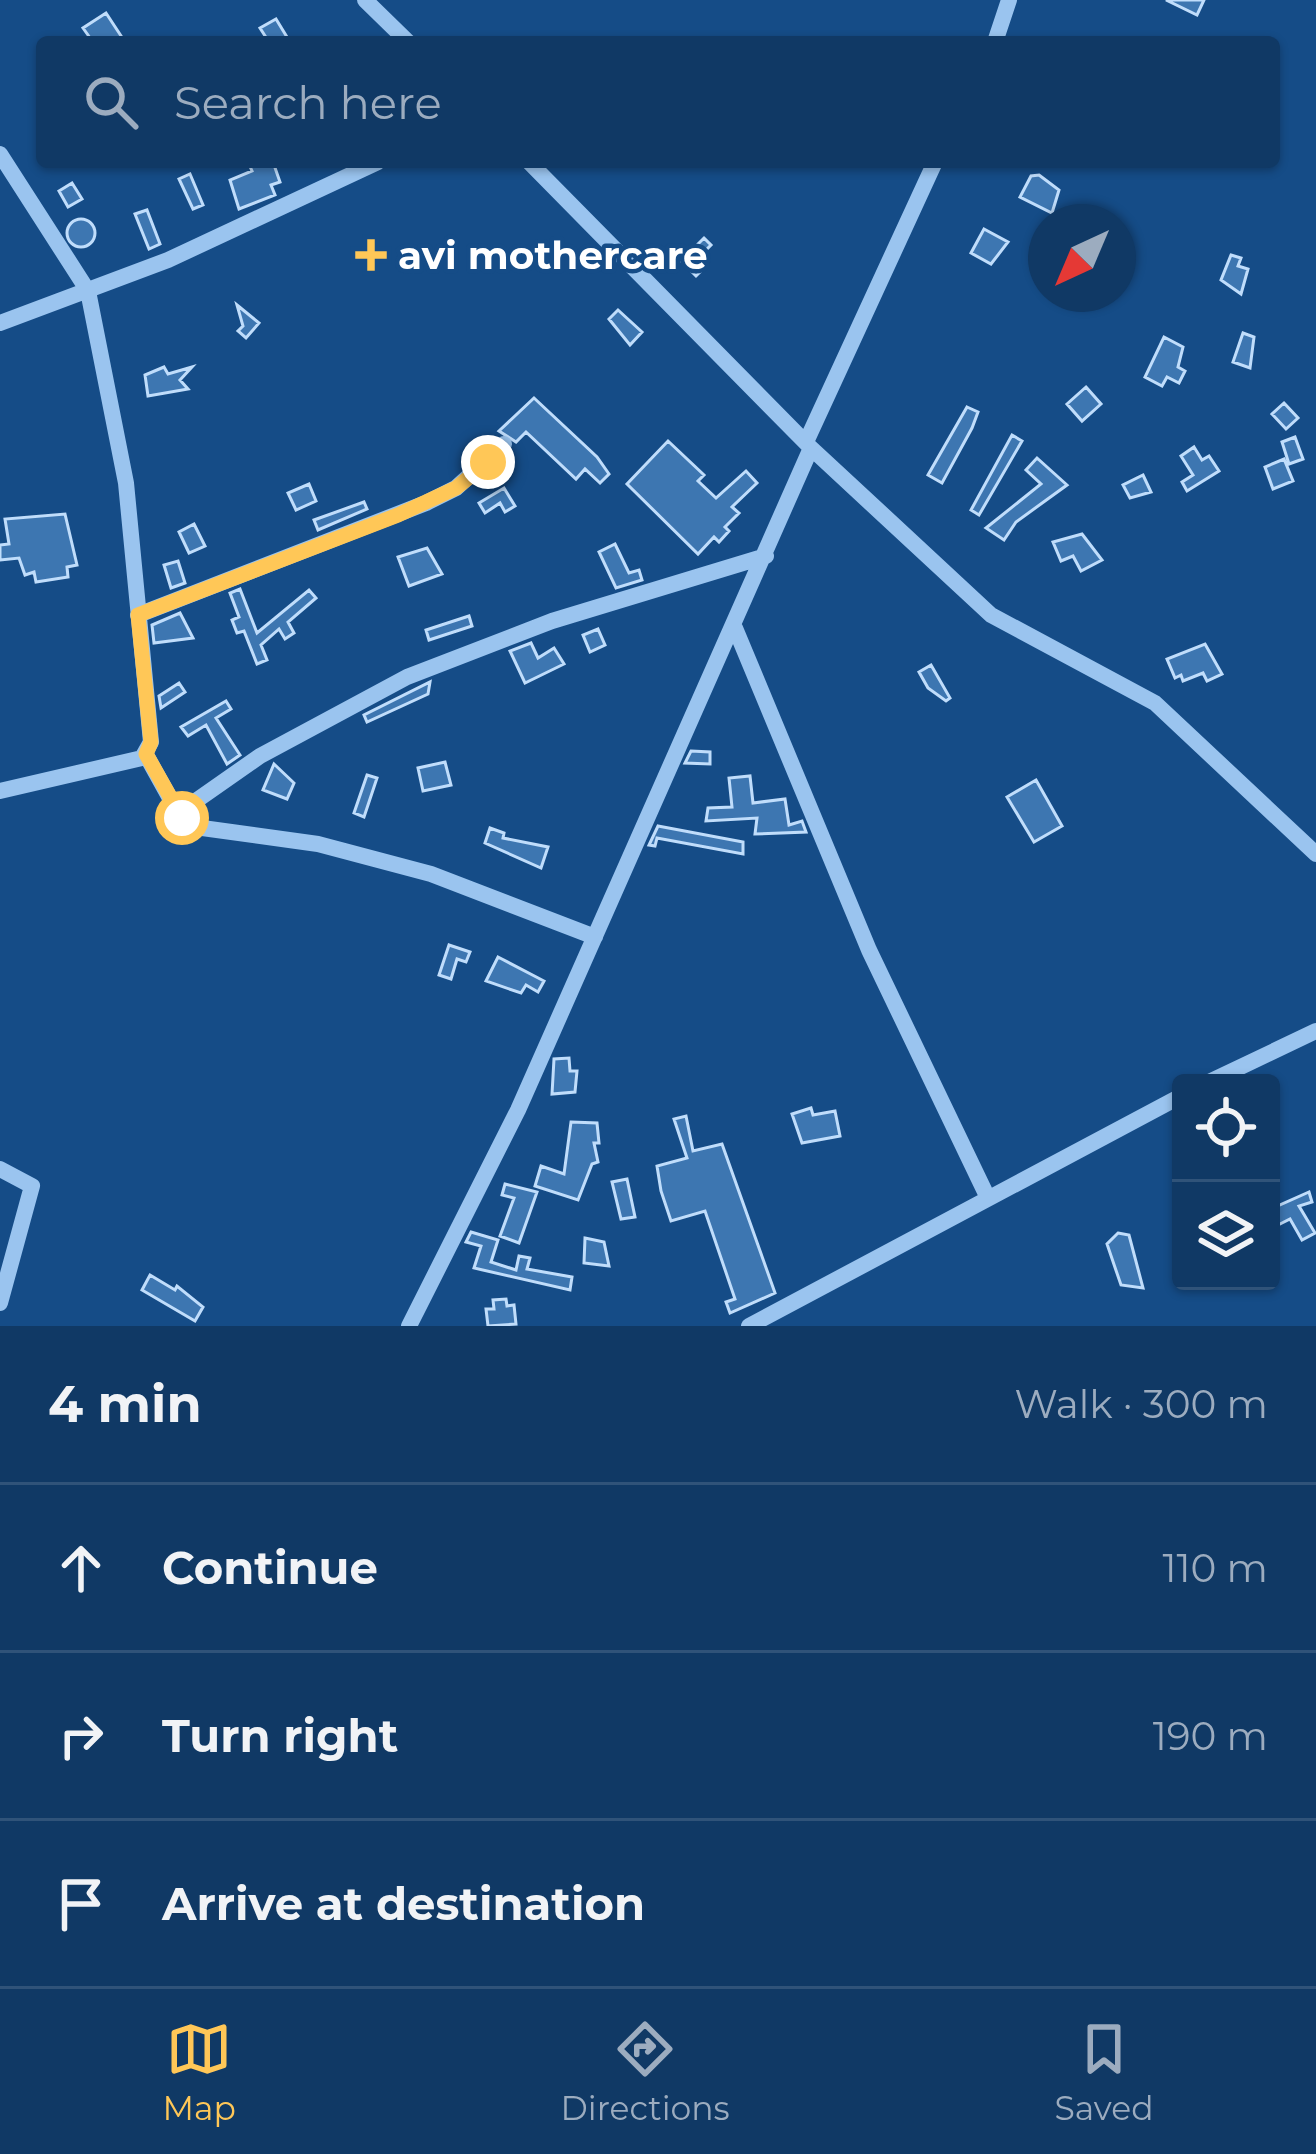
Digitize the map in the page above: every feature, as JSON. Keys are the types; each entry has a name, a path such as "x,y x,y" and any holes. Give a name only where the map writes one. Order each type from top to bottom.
{"street":[{"path":"364,0 402,36"},
{"path":"996,36 1009,0"},
{"path":"0,154 88,291 126,483 151,742 146,754"},
{"path":"0,323 253,223 366,168"},
{"path":"535,168 809,445 991,615 1155,703 1316,854"},
{"path":"409,1326 518,1110 735,628 809,445 932,168"},
{"path":"138,615 412,509 456,488 504,444"},
{"path":"181,812 260,756 407,677 552,621 766,556"},
{"path":"735,628 869,950 987,1196"},
{"path":"146,754 195,827 318,844 430,874 595,937"},
{"path":"0,791 146,754"},
{"path":"1226,1074 1316,1031"},
{"path":"749,1326 1172,1101"},
{"path":"0,1169 32,1186 0,1304"}],"building":[{"path":"1166,0 1204,0 1197,15"},
{"path":"106,13 121,36 89,36 83,28"},
{"path":"276,19 286,36 265,36 260,28"},
{"path":"275,168 280,182 271,185 275,195 239,209 230,180"},
{"path":"190,174 203,205 193,209 179,179"},
{"path":"1039,175 1059,190 1055,204 1034,204 1020,197 1031,176"},
{"path":"72,183 82,199 68,207 59,191"},
{"path":"147,210 160,244 149,249 135,214"},
{"path":"81,219 91,223 95,233 91,243 81,247 71,243 67,233 71,223"},
{"path":"984,229 1008,242 991,264 971,253"},
{"path":"704,238 711,245 698,258 706,266 696,276 681,261"},
{"path":"1231,255 1241,258 1238,266 1248,269 1241,294 1221,280"},
{"path":"237,305 259,323 246,338 238,331 243,326"},
{"path":"618,310 642,332 630,345 609,319"},
{"path":"1243,333 1254,337 1250,368 1233,362"},
{"path":"1164,337 1183,347 1178,367 1185,371 1179,383 1167,377 1162,386 1145,377"},
{"path":"164,367 168,374 192,367 180,380 188,389 148,396 145,375"},
{"path":"1086,387 1101,404 1082,421 1067,404"},
{"path":"534,398 597,457 609,474 600,483 585,469 576,479 526,432 516,442 499,431"},
{"path":"1284,403 1298,418 1286,429 1272,414"},
{"path":"967,407 978,412 942,483 928,475"},
{"path":"1012,435 1022,441 979,515 971,510"},
{"path":"1295,437 1303,459 1289,464 1282,442"},
{"path":"668,441 704,475 698,481 716,498 746,471 757,483 732,507 739,513 725,527 729,531 719,542 714,537 698,554 627,484"},
{"path":"1194,447 1202,460 1209,456 1219,471 1187,491 1182,482 1193,475 1181,456"},
{"path":"1037,458 1067,485 1016,522 1004,540 986,528 1041,484 1026,470"},
{"path":"1284,459 1293,481 1273,489 1265,467"},
{"path":"1143,475 1151,492 1130,498 1123,485"},
{"path":"309,484 316,501 296,510 288,493"},
{"path":"504,488 515,506 505,512 500,503 485,513 479,503"},
{"path":"364,502 367,509 318,530 314,520"},
{"path":"65,514 77,565 67,567 68,577 36,582 34,572 25,575 19,558 0,560 0,545 9,544 5,519"},
{"path":"194,524 205,546 189,553 179,532"},
{"path":"1082,534 1102,560 1081,571 1073,556 1061,561 1053,542"},
{"path":"615,544 629,573 639,570 642,580 616,588 599,552"},
{"path":"427,548 442,574 409,586 398,557"},
{"path":"178,561 185,583 171,588 164,565"},
{"path":"240,589 257,633 309,590 316,598 288,622 294,633 285,639 279,629 261,645 267,660 257,664 244,631 237,633 232,620 239,617 230,593"},
{"path":"180,613 193,638 154,643 152,625"},
{"path":"469,616 472,626 429,640 426,630"},
{"path":"598,629 605,645 590,652 583,635"},
{"path":"531,643 538,658 554,648 564,664 525,683 510,651"},
{"path":"1205,644 1222,674 1207,681 1203,673 1183,681 1181,675 1175,678 1167,659"},
{"path":"931,665 950,698 946,701 928,688 919,672"},
{"path":"430,682 428,694 367,722 364,715"},
{"path":"179,683 185,692 161,708 159,696"},
{"path":"226,701 231,709 216,718 240,755 227,764 206,725 188,736 181,727"},
{"path":"691,751 710,752 710,764 685,763"},
{"path":"445,762 451,785 423,791 418,768"},
{"path":"274,764 294,783 287,799 263,790"},
{"path":"367,775 377,778 364,817 354,813"},
{"path":"750,776 753,803 785,799 789,825 802,821 806,832 755,834 757,818 706,821 708,808 732,807 729,778"},
{"path":"1036,780 1062,826 1034,842 1007,797"},
{"path":"658,826 743,842 743,854 657,838 655,846 649,845"},
{"path":"490,828 504,833 503,838 548,847 541,868 485,843"},
{"path":"449,945 470,952 466,962 457,959 451,979 439,975"},
{"path":"498,957 544,981 538,992 526,985 521,993 486,981"},
{"path":"569,1058 570,1071 577,1071 575,1092 552,1094 554,1059"},
{"path":"811,1108 813,1115 835,1111 840,1136 802,1143 792,1114"},
{"path":"686,1116 693,1151 722,1144 775,1293 730,1313 726,1302 735,1299 705,1211 671,1221 661,1191 657,1166 687,1158 674,1119"},
{"path":"571,1122 597,1123 599,1143 594,1143 598,1162 592,1164 578,1200 535,1186 541,1166 564,1174"},
{"path":"627,1179 635,1217 621,1219 612,1182"},
{"path":"505,1184 537,1192 519,1243 500,1236 514,1198 502,1195"},
{"path":"1309,1192 1312,1202 1299,1206 1315,1233 1302,1240 1290,1219 1280,1224 1280,1205"},
{"path":"471,1232 498,1240 491,1262 516,1270 519,1256 530,1258 527,1269 572,1277 570,1290 474,1268 481,1246 466,1242"},
{"path":"1118,1233 1129,1235 1143,1288 1121,1285 1107,1244"},
{"path":"585,1238 604,1242 609,1266 584,1263"},
{"path":"150,1275 175,1290 177,1286 203,1307 195,1321 142,1290"},
{"path":"506,1299 507,1306 514,1305 516,1324 488,1326 486,1309 494,1309 493,1300"}],"place":[{"name":"avi mothercare","path":"371,255"}],"route":[{"path":"182,818 146,754 151,742 138,615 180,603 398,515 456,488 488,462"}]}
